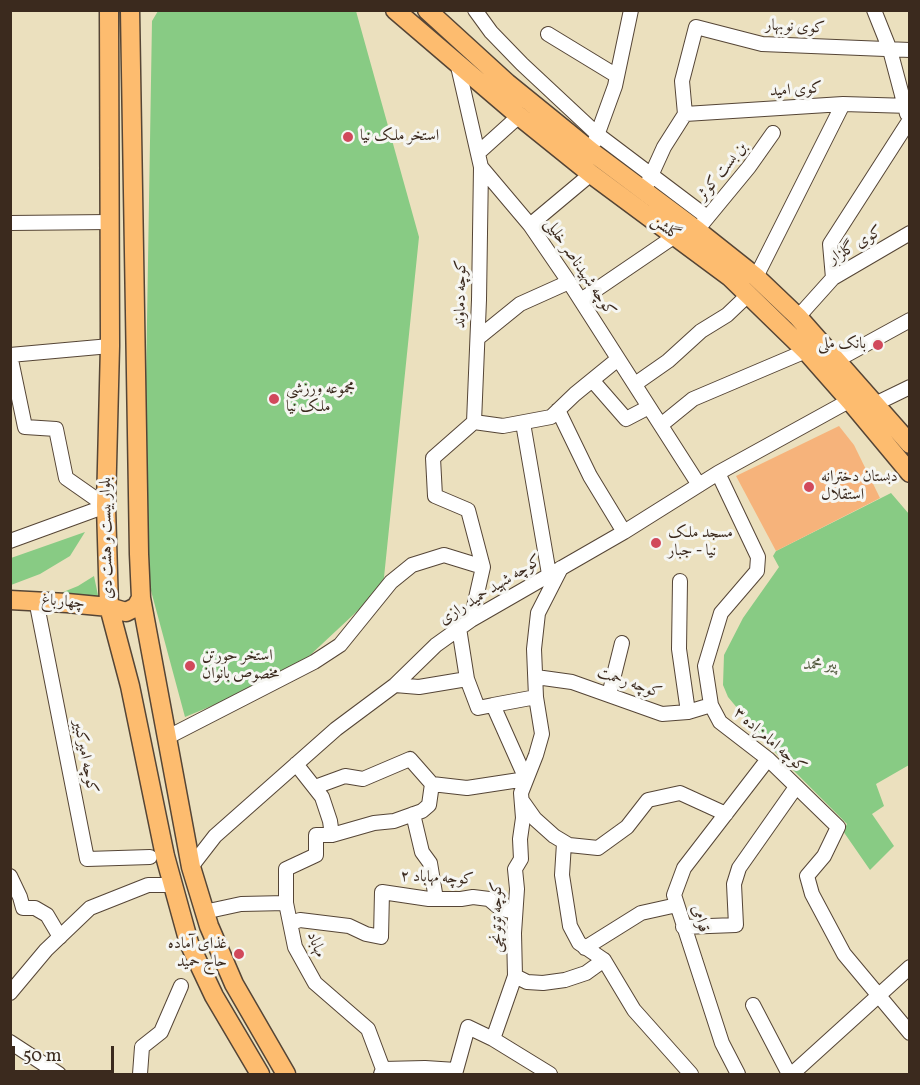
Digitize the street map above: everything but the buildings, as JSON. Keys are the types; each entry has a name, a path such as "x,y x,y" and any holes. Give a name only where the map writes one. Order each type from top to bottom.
{"main road":[{"name":"بلوار بیست و هشت دی","path":"109,10 110,346 106,506 109,607 130,686 165,856 189,943 214,996 260,1074"},
{"name":"بلوار بیست و هشت دی","path":"130,10 141,598 190,867 204,912 234,984 286,1074"},
{"name":"گلشن","path":"395,10 591,174 730,277 806,351 863,399 909,444"},
{"name":"گلشن","path":"427,10 440,18 507,83 592,152 644,191 703,224 798,317 837,360 909,473"},
{"path":"110,346 123,351 135,342"},
{"path":"108,559 117,549 125,547 139,554"},
{"name":"چهارباغ","path":"14,599 109,607 126,612 136,607 141,598"},
{"path":"130,686 156,681"}],"street":[{"path":"475,10 491,32 522,64 597,134 652,174 703,224"},
{"path":"592,152 617,76 631,10"},
{"path":"833,278 830,244 909,121 907,106 890,50 874,10"},
{"name":"کوی نوبهار","path":"685,114 682,81 696,27 762,44 890,50"},
{"path":"548,34 617,76"},
{"path":"890,50 909,50"},
{"name":"کوچه شهیدناصر خلیلی","path":"457,62 481,167 530,225 581,300 699,485"},
{"path":"756,277 843,104"},
{"name":"کوی امید","path":"685,114 843,104 907,106"},
{"path":"644,191 664,147 685,114"},
{"path":"478,153 519,116"},
{"name":"بن بست کوثر","path":"703,224 773,133"},
{"name":"کوچه دماوند","path":"474,422 481,167"},
{"path":"530,225 591,174"},
{"path":"10,223 110,222"},
{"name":"کوی گلزار","path":"798,317 833,278 909,233"},
{"path":"581,300 675,236"},
{"path":"478,338 520,304 569,282"},
{"path":"634,383 668,361 701,332 727,315 748,295"},
{"path":"837,360 909,320"},
{"path":"106,506 66,478 56,429 25,427 11,355 110,346"},
{"path":"661,425 693,399 806,351"},
{"path":"536,697 478,708 467,680 465,624 483,567 468,510 435,496 433,458 474,422 503,426 551,417 618,359"},
{"path":"592,380 626,419 649,407"},
{"name":"کوچه شهید حمید رازی","path":"190,867 215,836 296,764 336,729 395,685 436,645 465,624 624,532 718,473 863,399 909,387"},
{"path":"558,410 590,476 624,532"},
{"path":"523,423 555,571 538,613 534,649 536,697 542,734 521,796 535,819 564,843 598,848 627,827 648,800 680,793 726,814"},
{"name":"کوچه امامزاده ۳","path":"718,473 758,557 757,571 721,613 705,666 711,705 720,722 768,759 838,827 824,856 807,876 812,894 844,954 878,997"},
{"path":"10,541 106,506"},
{"path":"166,738 314,662 340,645 391,582 412,565 444,555 483,567"},
{"path":"680,581 679,648 688,712"},
{"name":"کوچه امیرکبیر","path":"36,600 87,859 150,857"},
{"path":"609,695 622,643"},
{"name":"کوچه رحمت","path":"536,677 572,682 662,714 688,712 711,705"},
{"path":"395,685 419,687 467,680"},
{"path":"493,705 526,779"},
{"path":"315,787 345,776 363,779 410,759 432,784 467,788 526,779"},
{"name":"قوامی","path":"738,1074 722,1043 674,895 684,868 768,759"},
{"path":"296,764 322,797 332,835 374,823 394,821 422,811 429,805 432,784"},
{"path":"684,927 736,926 734,884 739,868 796,787"},
{"name":"کوچه توتونچی","path":"494,1039 515,976 515,868 521,859 521,796"},
{"path":"413,814 422,852 430,863 436,899"},
{"name":"مهاباد","path":"332,835 316,836 316,855 286,869 286,903 295,947 315,982 368,1029 382,1072"},
{"path":"564,843 562,875 570,926 579,943 604,960 634,1010 691,1074"},
{"path":"10,876 23,909 35,908 47,915 60,937"},
{"path":"10,993 60,937 90,908 148,885 173,885"},
{"name":"کوچه مهاباد ۲","path":"291,923 300,920 349,926 366,934 381,937 382,892 436,899 473,897 489,899 501,909 515,912"},
{"path":"204,912 241,904 286,903"},
{"path":"585,948 641,913 677,905"},
{"path":"515,976 527,982 543,983 565,980 586,973 604,960"},
{"path":"753,1005 791,1074 909,967"},
{"path":"141,1074 142,1047 161,1032 181,986"},
{"path":"878,997 909,1033"},
{"path":"382,1072 425,1068 455,1072 468,1027 494,1039 550,1074"},
{"path":"10,1042 59,1074"}],"green space":[{"name":"مجموعه ورزشی ملک نیا","path":"158,11 356,11 419,237 383,587 291,673 185,717 143,561 152,21"},
{"name":"پیر محمد","path":"891,493 909,514 909,765 876,784 884,806 872,814 894,846 870,870 843,831 847,824 769,746 728,697 723,685 724,655 743,618 779,567 773,556 776,551"},
{"path":"85,532 70,556 40,574 11,585 11,558"},
{"path":"94,576 100,605 51,597 78,586"}],"place":[{"name":"استخر ملک نیا","path":"348,137"},
{"name":"بانک ملی","path":"878,345"},
{"name":"مجموعه ورزشی ملک نیا","path":"274,399"},
{"name":"دبستان دخترانه استقلال","path":"809,487"},
{"name":"مسجد ملک نیا - جبار","path":"656,543"},
{"name":"استخر حورتن مخصوص بانوان","path":"190,666"},
{"name":"غذای آماده حاج حمید","path":"239,954"}]}
